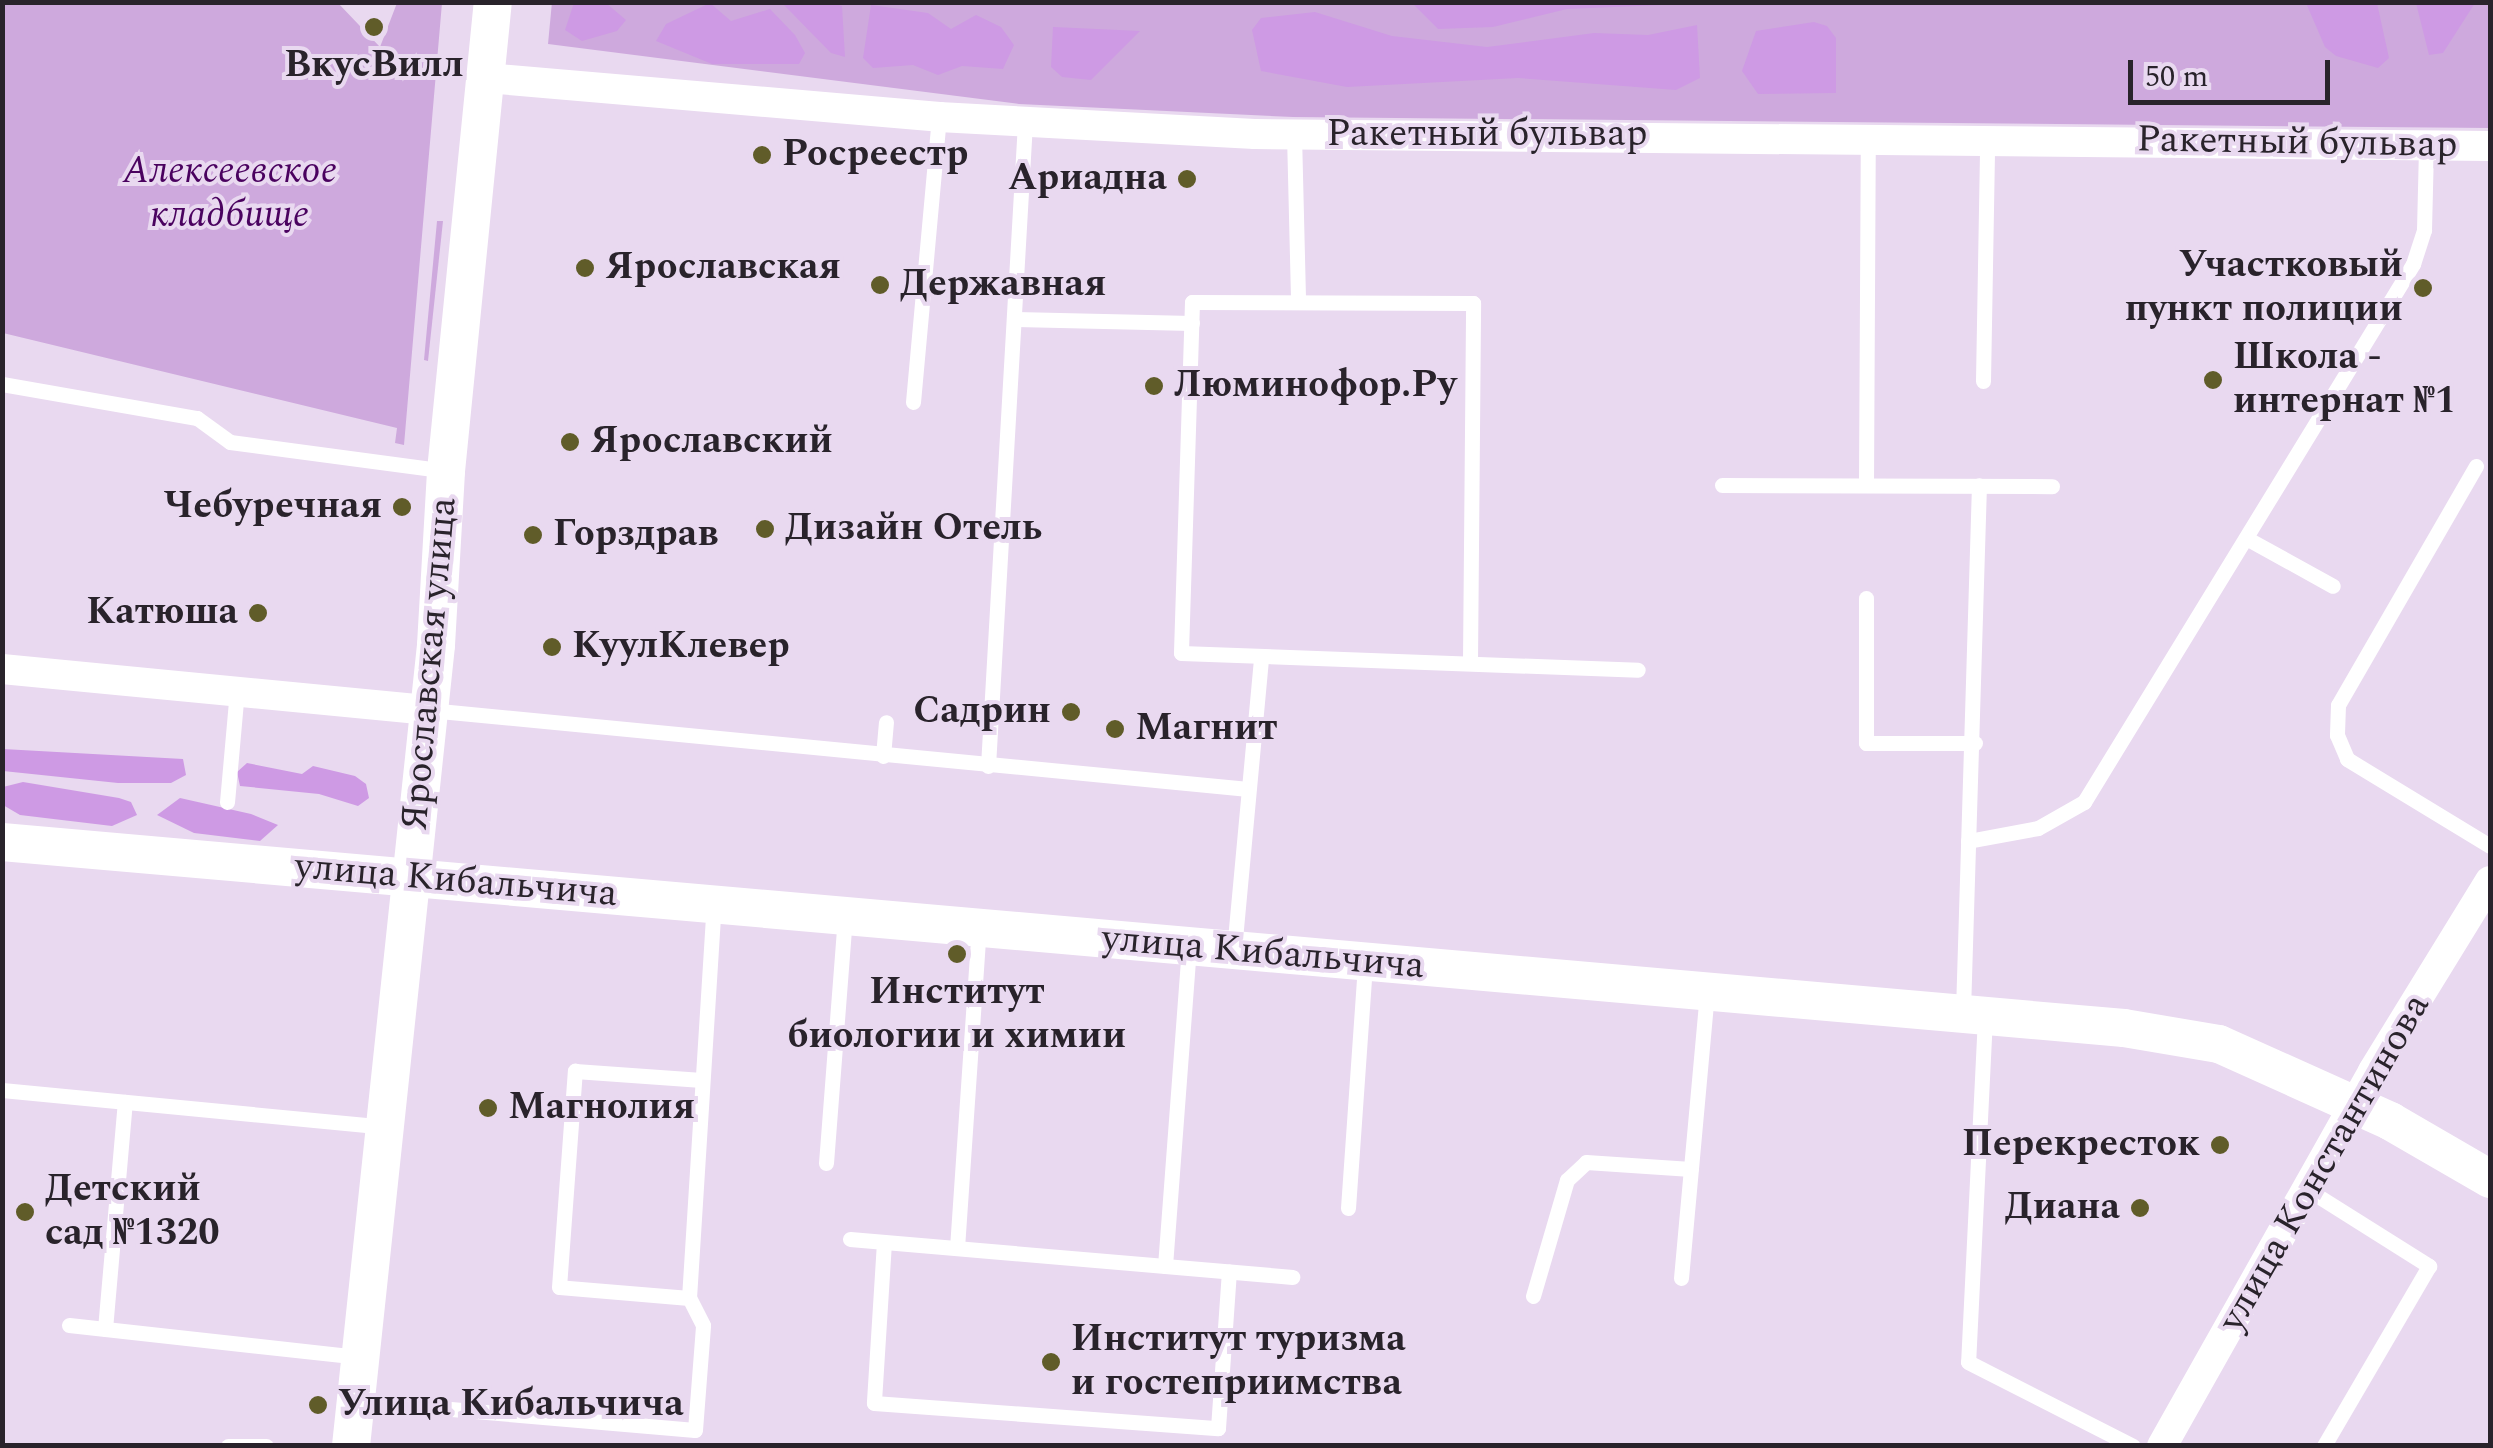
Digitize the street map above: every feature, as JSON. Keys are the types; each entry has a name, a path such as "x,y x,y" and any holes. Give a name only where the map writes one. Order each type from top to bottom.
{"street":[{"name":"Ярославская улица","path":"351,1446 429,710 446,471 493,2"},
{"name":"Ракетный бульвар","path":"486,78 1026,123 1294,134 1868,136 2490,146"},
{"path":"2,670 429,710"},
{"name":"улица Кибальчича","path":"2,842 1974,1016 2219,1044 2356,1106 2490,1179"},
{"name":"улица Константинова","path":"2162,1446 2490,881"}],"lane":[{"path":"913,402 939,116"},
{"path":"988,766 1026,123"},
{"path":"1294,134 1298,301"},
{"path":"1866,484 1868,136"},
{"path":"1983,381 1987,138"},
{"path":"1968,842 2038,828 2084,802 2413,264 2424,230 2426,146"},
{"path":"1470,661 1473,302 1192,302 1182,653 1638,670"},
{"path":"1014,319 1192,323"},
{"path":"2,384 197,418 230,442 446,471"},
{"path":"2476,466 2338,705 2337,735 2348,760 2490,846"},
{"path":"1980,484 1975,743 1968,842 1974,1016 1968,1362 2133,1446"},
{"path":"1722,485 2052,486"},
{"path":"2246,538 2333,586"},
{"path":"1866,598 1866,743 1975,743"},
{"path":"1234,950 1261,657"},
{"path":"226,802 238,691"},
{"path":"429,710 1248,790"},
{"path":"883,756 886,722"},
{"path":"356,1400 695,1430 704,1325 689,1298 714,903"},
{"path":"826,1164 845,915"},
{"path":"957,1248 978,928"},
{"path":"1165,1266 1189,946"},
{"path":"1348,1208 1366,962"},
{"path":"1681,1278 1707,992"},
{"path":"689,1298 559,1287 575,1071 702,1080"},
{"path":"2,1090 384,1126"},
{"path":"105,1329 125,1102"},
{"path":"1533,1296 1567,1180 1586,1162 1691,1169"},
{"path":"2310,1191 2429,1266 2324,1446"},
{"path":"850,1239 1292,1277"},
{"path":"884,1242 874,1403 1218,1428 1229,1272"},
{"path":"68,1325 360,1356"},
{"path":"228,1446 266,1446"}],"green space":[{"path":"552,2 2490,2 2490,128 1293,117 1019,104 548,44"},
{"name":"Алексеевское кладбище","path":"2,3 338,3 380,47 397,3 442,3 404,445 395,443 397,428 3,333"},
{"path":"437,221 443,221 428,361 424,360"}],"shaded area":[{"path":"828,2 842,6 845,57 831,53 784,5"},
{"path":"2416,2 2475,3 2443,53 2429,55"},
{"path":"574,3 606,3 626,20 617,31 582,41 565,30"},
{"path":"710,3 731,21 770,9 795,35 805,53 799,64 712,64 656,41 666,24"},
{"path":"1412,3 1709,3 1567,9 1493,27 1438,29"},
{"path":"2306,3 2377,3 2389,58 2378,68 2336,56 2325,47"},
{"path":"871,5 928,13 951,29 976,15 1001,27 1014,45 1003,69 962,66 938,75 913,65 873,68 863,58"},
{"path":"1315,12 1392,36 1487,47 1594,33 1648,35 1697,25 1700,78 1676,90 1518,78 1347,87 1261,71 1252,30 1261,18"},
{"path":"1814,22 1827,26 1836,38 1836,93 1758,94 1742,71 1756,31"},
{"path":"1053,27 1140,31 1091,80 1062,77 1051,67"},
{"path":"3,749 183,759 186,775 171,783 118,783 3,771"},
{"path":"247,763 302,774 313,766 355,776 366,784 369,798 358,806 319,794 240,786 237,772"},
{"path":"23,782 119,798 131,802 137,815 112,826 20,815 3,805 3,787"},
{"path":"180,798 251,814 278,825 260,841 194,833 157,815"}],"place":[{"name":"ВкусВилл","path":"374,27"},
{"name":"Росреестр","path":"762,155"},
{"name":"Ариадна","path":"1187,179"},
{"name":"Ярославская","path":"585,268"},
{"name":"Державная","path":"880,285"},
{"name":"Участковый пункт полиции","path":"2423,288"},
{"name":"Школа - интернат №1","path":"2213,380"},
{"name":"Люминофор.Ру","path":"1154,386"},
{"name":"Ярославский","path":"570,442"},
{"name":"Чебуречная","path":"402,507"},
{"name":"Дизайн Отель","path":"765,529"},
{"name":"Горздрав","path":"533,535"},
{"name":"Катюша","path":"258,613"},
{"name":"КуулКлевер","path":"552,647"},
{"name":"Садрин","path":"1071,712"},
{"name":"Магнит","path":"1115,729"},
{"name":"Институт биологии и химии","path":"957,954"},
{"name":"Магнолия","path":"488,1108"},
{"name":"Перекресток","path":"2220,1145"},
{"name":"Диана","path":"2140,1208"},
{"name":"Детский сад №1320","path":"25,1212"},
{"name":"Институт туризма и гостеприимства","path":"1051,1362"},
{"name":"Улица Кибальчича","path":"318,1405"}]}
